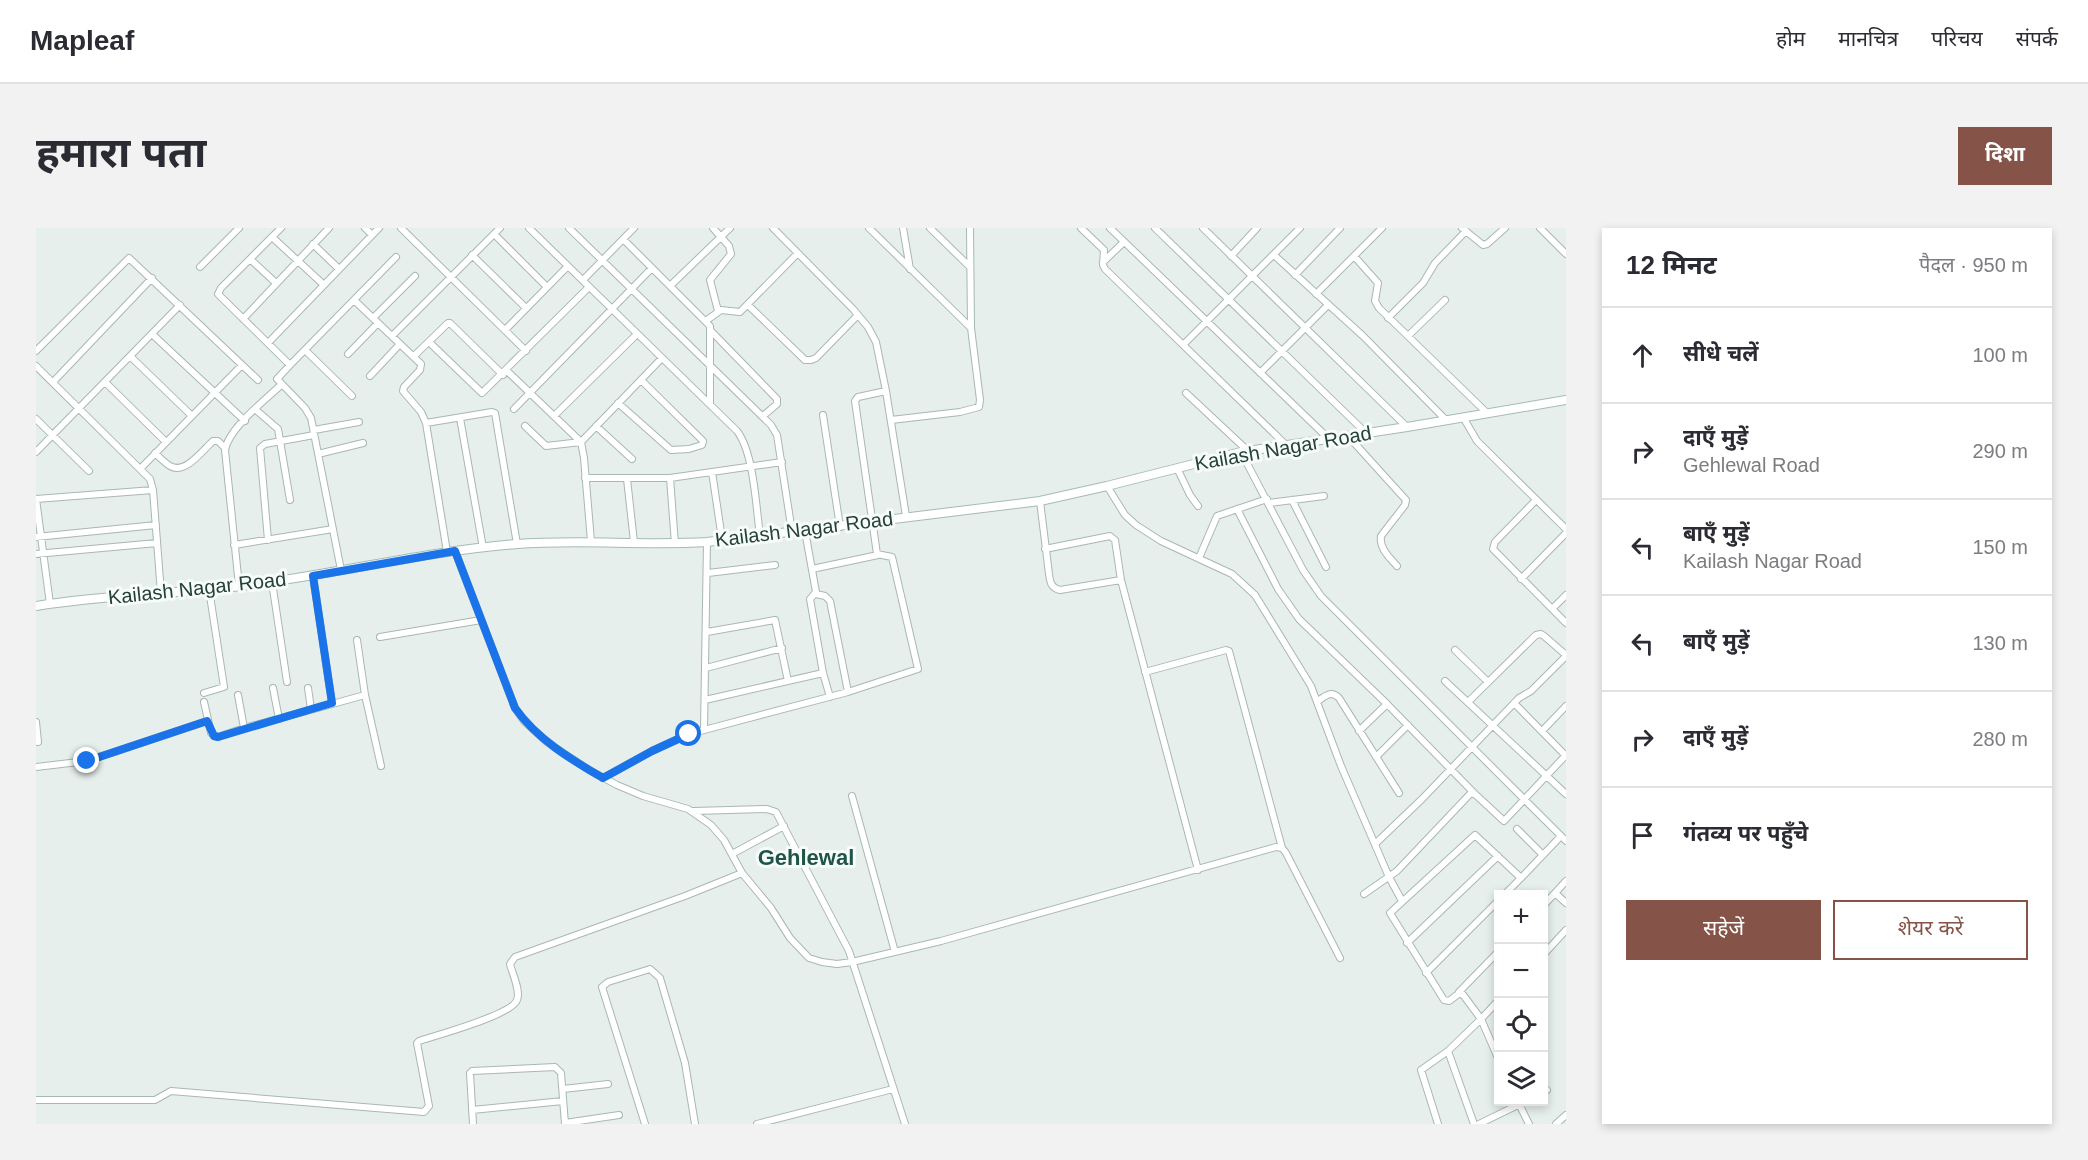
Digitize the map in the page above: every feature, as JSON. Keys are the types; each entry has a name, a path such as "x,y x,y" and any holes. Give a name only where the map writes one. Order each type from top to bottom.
{"street":[{"path":"200,267 239,228"},
{"path":"280,228 221,288 218,294 290,365"},
{"path":"243,319 329,228"},
{"path":"365,228 372,235"},
{"path":"268,343 379,228"},
{"path":"392,336 500,228"},
{"path":"530,228 743,438 750,466 760,536"},
{"path":"569,228 709,362 775,430 792,532"},
{"path":"583,280 634,228"},
{"path":"713,228 729,246 731,254 710,280 718,311"},
{"path":"670,285 730,228"},
{"path":"868,228 971,328"},
{"path":"903,228 910,270"},
{"path":"930,228 971,267"},
{"path":"891,420 960,412 979,407 971,328 970,228"},
{"path":"1081,228 1104,250 1105,270 1286,445"},
{"path":"1110,228 1329,439"},
{"path":"1155,228 1366,433"},
{"path":"1203,228 1407,427"},
{"path":"1231,256 1257,228"},
{"path":"1184,344 1300,228"},
{"path":"1295,275 1340,228"},
{"path":"1316,294 1382,228"},
{"path":"1388,318 1423,283 1435,263 1464,230 1483,245 1505,228"},
{"path":"1540,228 1566,254"},
{"path":"404,229 526,351"},
{"path":"775,229 858,315 876,342 906,516"},
{"path":"494,234 547,287"},
{"path":"272,237 324,285"},
{"path":"623,239 707,320 711,331 710,404"},
{"path":"1104,262 1124,242"},
{"path":"313,244 339,269"},
{"path":"707,320 718,311 736,313 748,305 797,254"},
{"path":"472,255 526,308"},
{"path":"1274,255 1370,343 1446,420"},
{"path":"1354,256 1376,279 1379,286 1375,301 1379,308 1487,413"},
{"path":"341,570 309,413 277,378 396,257"},
{"path":"36,351 127,258 132,258 258,380"},
{"path":"250,259 276,283"},
{"path":"505,330 568,266"},
{"path":"514,409 652,268"},
{"path":"348,354 415,276"},
{"path":"53,382 152,278"},
{"path":"429,342 482,393 589,287"},
{"path":"354,300 414,357 421,367 403,391 421,412 426,423 451,552 481,620 515,708 524,721 561,753 603,778 643,796 692,811 767,809 776,812 842,936 905,1124"},
{"path":"1408,336 1445,300"},
{"path":"36,452 180,305"},
{"path":"748,305 805,360 816,358 858,315"},
{"path":"1260,373 1328,305"},
{"path":"414,357 448,323 453,324 504,372 531,393 581,442 591,541"},
{"path":"711,331 777,399 777,404 763,416"},
{"path":"152,334 245,421"},
{"path":"554,416 637,334"},
{"path":"370,376 400,344"},
{"path":"305,350 352,396"},
{"path":"130,356 192,416"},
{"path":"525,426 546,446 581,442 662,358"},
{"path":"141,468 242,365"},
{"path":"36,366 150,479 153,490 161,593"},
{"path":"618,403 671,450 689,449 702,445 703,441 640,380"},
{"path":"105,382 166,442"},
{"path":"239,586 225,448 230,437 281,385"},
{"path":"878,555 871,521 855,401 858,397 886,391"},
{"path":"1186,393 1244,451 1303,570 1321,596 1563,838 1508,890"},
{"name":"Kailash Nagar Road","path":"36,606 90,598 272,582 451,552 518,544 591,541 675,544 707,542 1040,501 1244,451 1566,400"},
{"path":"256,410 276,425 281,441 290,500"},
{"path":"426,423 495,413 518,544"},
{"path":"823,415 840,527"},
{"path":"1463,417 1477,441 1566,531 1521,579"},
{"path":"460,418 483,548"},
{"path":"36,419 89,471"},
{"path":"268,540 260,448 265,444 359,422"},
{"path":"596,426 632,459"},
{"path":"1348,436 1406,500 1380,536 1385,552 1397,566"},
{"path":"155,453 170,466 177,468 188,465 213,441 218,441 225,448"},
{"path":"318,454 363,443"},
{"path":"585,478 670,478 782,462"},
{"path":"1177,468 1198,506"},
{"path":"712,472 722,539"},
{"path":"670,478 675,544"},
{"path":"627,479 634,542"},
{"path":"1107,486 1125,515 1136,525 1161,542 1232,574 1255,595 1318,701 1330,739 1389,877 1402,901"},
{"path":"50,604 40,553 36,499 153,490"},
{"path":"1198,558 1215,519 1237,509 1268,501 1324,496"},
{"path":"1292,500 1326,567"},
{"path":"1536,500 1493,546 1494,552 1566,623"},
{"path":"1040,501 1045,549 1051,585 1054,589 1121,580"},
{"path":"1237,509 1284,600 1299,619 1504,821 1566,755 1514,703"},
{"path":"39,537 156,525"},
{"path":"234,545 333,529"},
{"path":"805,531 816,594 810,601 823,674 830,697"},
{"path":"1045,549 1112,537 1115,540 1121,580 1198,870"},
{"path":"704,729 707,542"},
{"path":"40,553 157,543"},
{"path":"603,778 670,742 704,729 848,692 918,669 892,557 878,555 812,569"},
{"path":"708,573 775,565"},
{"path":"313,576 332,703"},
{"path":"272,582 287,682"},
{"path":"204,693 224,687 209,589"},
{"path":"816,594 825,596 830,601 848,692"},
{"path":"1552,609 1566,595"},
{"path":"707,632 772,619 777,622 788,681"},
{"path":"380,637 481,620"},
{"path":"1375,844 1401,821 1514,703 1531,691 1566,656 1544,636 1538,634 1468,702"},
{"path":"357,640 365,695 381,766"},
{"path":"706,668 782,648"},
{"path":"1455,650 1488,682"},
{"path":"1145,672 1229,651 1282,848 1340,958"},
{"path":"705,700 823,674"},
{"path":"1445,681 1566,794"},
{"path":"273,688 279,719"},
{"path":"308,688 311,709"},
{"path":"1318,701 1329,693 1336,695 1399,793"},
{"path":"238,695 244,728"},
{"path":"204,702 207,721 214,736 218,737 365,695"},
{"path":"1359,731 1387,704"},
{"path":"1542,731 1566,706"},
{"path":"36,767 87,761 207,721"},
{"path":"36,722 38,742"},
{"path":"1376,757 1408,726"},
{"path":"1364,894 1389,877 1422,846 1469,795 1474,793"},
{"path":"852,796 895,952"},
{"path":"692,811 718,832 742,873 771,908 790,938 809,958 837,964 952,938 1276,847 1282,848"},
{"path":"732,854 784,826"},
{"path":"1517,829 1543,855"},
{"path":"1494,956 1446,1002 1390,913 1472,836 1477,836 1521,878"},
{"path":"1407,943 1498,856"},
{"path":"36,1100 155,1101 171,1091 424,1112 429,1106 417,1043 486,1019 512,1007 517,1002 518,996 510,964 515,957 742,873"},
{"path":"1548,901 1566,881"},
{"path":"1555,893 1566,903"},
{"path":"1426,973 1494,905"},
{"path":"1548,950 1566,930"},
{"path":"645,1124 602,987 608,982 650,969 660,978 685,1063 695,1124"},
{"path":"1459,992 1463,993 1481,1019 1495,1052"},
{"path":"1438,1124 1421,1070 1448,1051 1494,1005"},
{"path":"1448,1051 1474,1124"},
{"path":"472,1124 468,1076 472,1071 555,1067 561,1073 565,1124 619,1115"},
{"path":"562,1089 608,1084"},
{"path":"757,1124 893,1089"},
{"path":"472,1110 563,1101"},
{"path":"1479,1124 1513,1106"},
{"path":"1522,1106 1529,1124"},
{"path":"1558,1123 1566,1115"}],"district":[{"name":"Gehlewal","path":"806,857"}],"route":[{"path":"87,761 207,721 211,733 218,737 332,703 313,576 455,551 515,708 531,728 561,753 603,778 689,734"}]}
